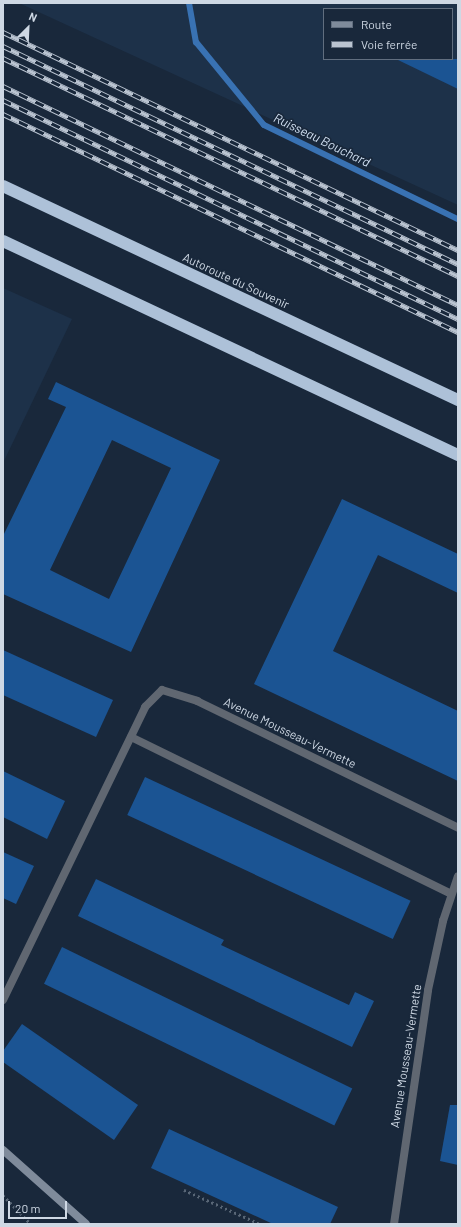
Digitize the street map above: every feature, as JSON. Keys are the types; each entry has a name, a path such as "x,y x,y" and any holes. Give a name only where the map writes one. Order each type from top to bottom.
{"highway":[{"name":"Autoroute du Souvenir","path":"3,186 458,400"},
{"path":"3,241 458,455"}],"main road":[{"path":"3,1150 86,1224"}],"street":[{"name":"Avenue Mousseau-Vermette","path":"3,1000 151,697 162,690 171,691 458,828"},
{"path":"131,737 451,894"},
{"name":"Avenue Mousseau-Vermette","path":"394,1224 428,990 451,894 458,876"}],"path":[{"path":"184,1190 260,1224"},
{"path":"3,1195 31,1224"}],"shaded area":[{"path":"19,3 458,3 458,205"},
{"path":"3,288 72,319 3,463"}],"building":[{"path":"458,59 458,89 398,60"},
{"path":"56,382 220,460 131,652 3,594 3,536 66,407 48,399","holes":["112,440 171,468 109,599 50,570"]},
{"path":"342,499 458,554 458,593 378,555 333,651 458,711 458,781 254,684"},
{"path":"3,650 113,700 96,737 3,695"},
{"path":"3,771 65,801 47,839 3,817"},
{"path":"145,777 411,901 393,939 127,815"},
{"path":"3,852 34,866 16,904 3,898"},
{"path":"96,879 224,940 221,945 349,1005 355,992 374,1001 352,1047 78,916"},
{"path":"62,947 352,1089 334,1125 44,984"},
{"path":"22,1024 138,1105 114,1140 3,1062 3,1051"},
{"path":"450,1105 458,1105 458,1165 440,1161"},
{"path":"169,1129 338,1207 330,1224 273,1224 151,1168"}],"waterway":[{"name":"Ruisseau Bouchard","path":"189,3 196,42 264,125 458,219"}],"railway":[{"path":"3,32 458,250"},
{"path":"3,46 458,264"},
{"path":"3,58 458,276"},
{"path":"3,86 458,305"},
{"path":"3,100 458,319"},
{"path":"3,114 458,332"}]}
